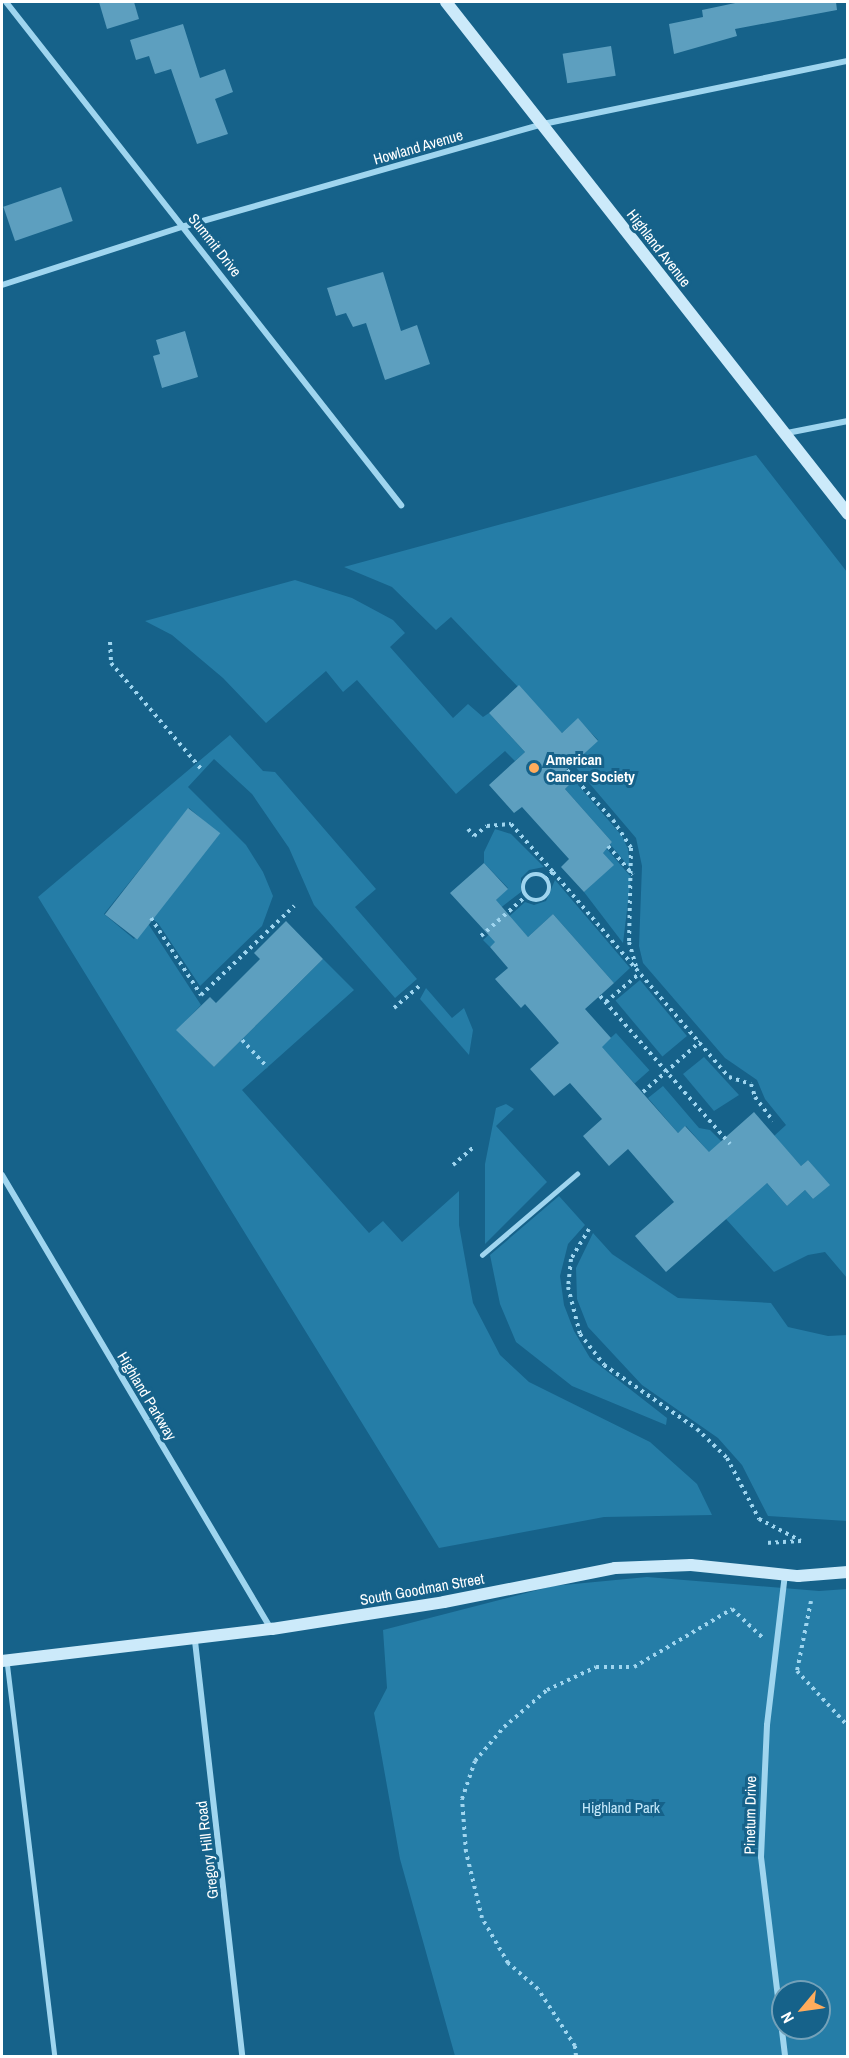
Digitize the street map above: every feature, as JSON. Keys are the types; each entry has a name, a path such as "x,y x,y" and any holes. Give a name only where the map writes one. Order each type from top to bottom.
{"main road":[{"name":"Highland Avenue","path":"446,2 848,514"},
{"name":"South Goodman Street","path":"4,1661 195,1641 444,1602 615,1568 691,1565 785,1574 848,1572"}],"street":[{"name":"Summit Drive","path":"6,2 185,226 401,505"},
{"name":"Howland Avenue","path":"2,285 185,226 543,124 848,60"},
{"path":"786,433 848,421"},
{"name":"Highland Parkway","path":"2,1175 272,1629"},
{"name":"Pinetum Drive","path":"785,1574 766,1725 760,1857 785,2056"},
{"name":"Gregory Hill Road","path":"195,1641 242,2056"}],"lane":[{"path":"482,1255 577,1174"},
{"path":"4,1661 55,2056"}],"path":[{"path":"110,642 111,663 202,771"},
{"path":"567,770 624,834 631,848 633,876 629,934 636,968"},
{"path":"468,829 474,836 487,826 511,824 729,1077 751,1084 754,1097 773,1121"},
{"path":"608,846 633,876"},
{"path":"546,878 553,872"},
{"path":"539,874 546,878 549,887 546,895 534,900 526,896 523,888 527,877 539,874"},
{"path":"481,936 526,896"},
{"path":"151,918 201,995 294,906"},
{"path":"606,1002 640,973"},
{"path":"393,1008 422,984"},
{"path":"600,996 730,1144"},
{"path":"242,1040 267,1067"},
{"path":"643,1092 700,1042"},
{"path":"453,1165 475,1146"},
{"path":"589,1229 571,1259 568,1287 580,1334 604,1365 697,1429 727,1458 759,1519 801,1541 765,1543"},
{"path":"811,1601 797,1671 848,1726"},
{"path":"576,2056 575,2046 538,1989 508,1963 482,1918 466,1852 462,1799 476,1761 504,1727 547,1690 596,1667 634,1667 732,1609 768,1643"}],"green space":[{"path":"756,455 847,572 847,1278 825,1252 808,1255 774,1272 726,1219 744,1157 787,1206 805,1190 813,1199 829,1185 808,1160 801,1166 774,1136 786,1125 765,1099 757,1080 725,1058 643,963 639,946 642,866 636,838 573,764 598,740 578,719 562,733 451,617 436,630 392,587 344,567"},
{"path":"295,580 352,598 393,620 405,633 390,647 453,718 468,704 483,717 489,713 525,752 515,761 505,751 456,794 357,680 343,692 326,671 266,723 223,678 172,635 145,621"},
{"path":"230,735 263,771 275,772 376,889 355,907 417,979 395,998 314,905 289,848 252,794 214,759 188,787 246,845 263,872 273,896 262,926 200,986 158,923 151,918 219,834 189,808 104,914 134,939 147,922 201,1005 177,1030 214,1067 323,959 354,990 242,1090 369,1233 383,1221 402,1242 459,1191 459,1225 473,1303 500,1355 529,1382 650,1442 697,1484 712,1515 604,1517 439,1548 38,897"},
{"path":"566,771 622,836 628,849 630,868 610,844 612,842 565,789 571,783 562,774"},
{"path":"495,829 511,834 544,867 529,870 521,878 521,892 499,909 493,903 508,888 484,863 484,852"},
{"path":"606,848 631,877 623,943 584,892 613,865 602,852"},
{"path":"555,880 630,968 614,983 553,914 528,937 516,924 490,947 483,940 525,902 534,905 546,901"},
{"path":"640,980 687,1036 662,1056 615,1001"},
{"path":"426,988 452,1018 464,1008 473,1030 469,1055 420,999"},
{"path":"616,1033 649,1070 635,1084 601,1046"},
{"path":"704,1057 739,1095 714,1111 683,1074"},
{"path":"663,1086 699,1128 710,1130 727,1147 714,1158 686,1126 678,1133 648,1098"},
{"path":"506,1104 514,1109 496,1126 547,1182 485,1244 485,1164 496,1108"},
{"path":"559,1196 585,1225 568,1244 560,1276 564,1305 574,1331 590,1358 667,1418 666,1425 572,1386 516,1342 500,1304 490,1255"},
{"path":"593,1233 612,1254 678,1298 771,1303 788,1327 828,1336 847,1335 847,1521 768,1516 742,1465 718,1438 642,1385 588,1327 577,1299 576,1268"},
{"name":"Highland Park","path":"647,1577 819,1591 847,1589 847,2056 455,2056 400,1859 374,1713 387,1688 383,1630 553,1586"}],"building":[{"path":"99,2 134,2 139,19 107,29"},
{"path":"740,2 836,2 837,10 735,29 737,36 674,54 669,24 703,17 702,10"},
{"path":"183,24 200,78 225,69 233,92 215,99 228,134 197,144 171,69 155,74 149,56 136,60 130,40"},
{"path":"611,46 616,76 567,83 563,54"},
{"path":"61,187 73,221 15,241 3,207"},
{"path":"383,272 401,331 417,325 430,364 385,380 366,323 353,327 346,313 336,316 327,288"},
{"path":"185,331 198,377 162,388 153,356 160,354 156,340"},
{"path":"519,685 562,733 578,718 598,741 562,774 571,783 565,789 612,842 603,853 614,865 584,892 561,867 569,859 522,807 514,813 489,785 525,752 489,713"},
{"path":"188,808 220,833 137,940 105,914"},
{"path":"484,863 508,889 496,900 528,937 553,914 614,983 585,1009 611,1038 602,1047 678,1133 685,1126 709,1152 754,1112 801,1166 808,1160 830,1185 813,1199 805,1190 787,1206 767,1183 666,1272 635,1236 674,1202 628,1149 609,1166 583,1136 602,1119 570,1083 554,1096 530,1069 559,1043 525,1004 521,1008 495,979 508,968 490,947 495,942 450,893"},
{"path":"286,921 323,959 214,1067 176,1030 210,997 216,1003 260,959 254,953"}],"place":[{"name":"American Cancer Society","path":"534,768"}]}
